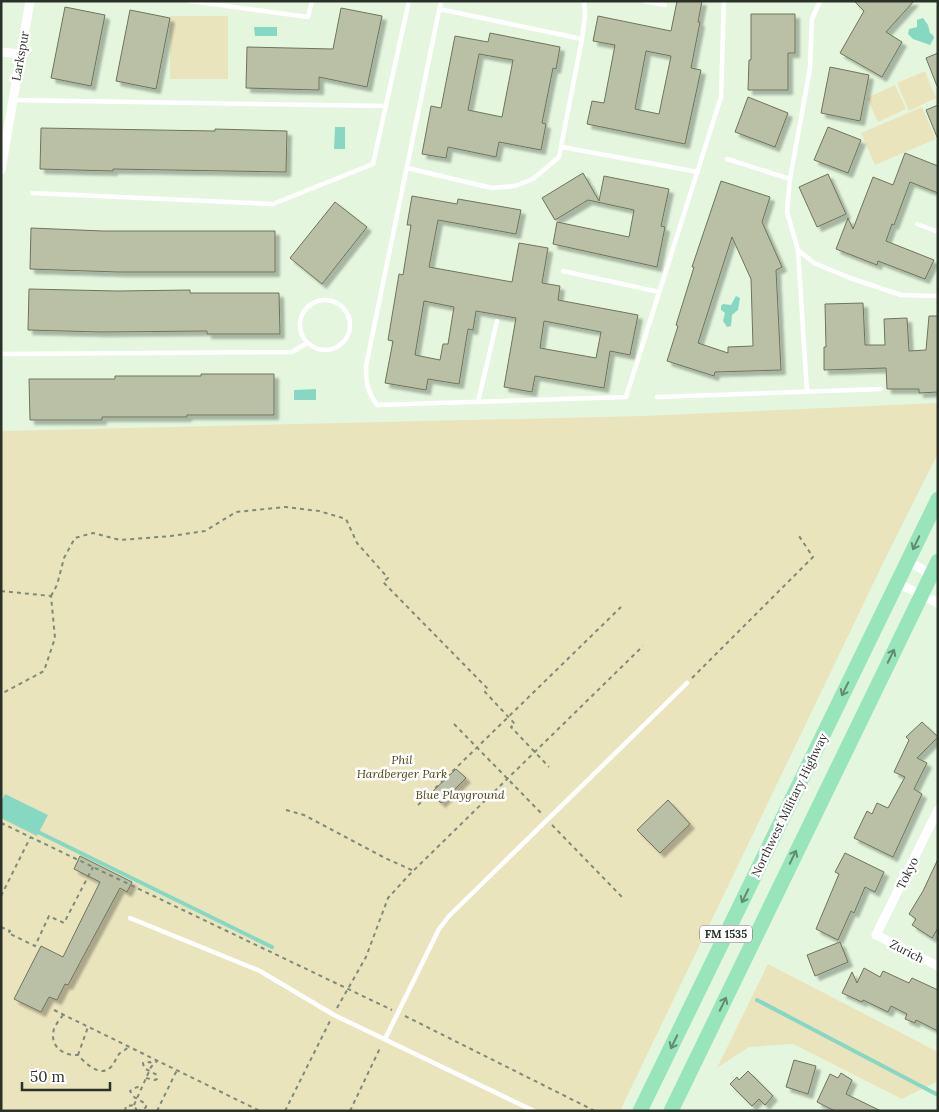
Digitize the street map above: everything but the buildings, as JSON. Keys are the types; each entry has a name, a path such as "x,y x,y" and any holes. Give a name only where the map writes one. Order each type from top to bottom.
{"main road":[{"name":"Northwest Military Highway","path":"640,1111 938,499"},
{"name":"FM 1535","path":"671,1111 921,595 936,571"}],"street":[{"name":"Larkspur","path":"1,170 30,1"},
{"path":"1,52 20,54"},
{"path":"907,561 936,571"},
{"path":"896,583 938,603"},
{"name":"Tokyo","path":"876,935 938,810"},
{"name":"Zurich","path":"876,935 938,966"}],"lane":[{"path":"190,1 308,17 312,1"},
{"path":"32,193 273,204 373,164 409,1"},
{"path":"441,1 366,366 366,382 369,395 377,406 626,397 721,97 724,1"},
{"path":"407,168 492,188 515,186 533,178 559,157 582,39 585,15 584,1"},
{"path":"643,1 665,5"},
{"path":"807,392 798,250 787,212 790,179 810,68 812,19 820,1"},
{"path":"439,9 582,39"},
{"path":"12,100 386,106"},
{"path":"562,147 698,172"},
{"path":"727,159 790,179"},
{"path":"917,224 938,232"},
{"path":"798,250 814,264 850,278 902,295 938,296"},
{"path":"563,272 659,292"},
{"path":"324,300 334,302 342,307 348,315 350,325 348,335 343,343 335,349 325,351 315,349 307,343 301,335 299,325 301,315 306,307 314,302 324,300"},
{"path":"478,402 497,321"},
{"path":"1,354 292,352 307,343"},
{"path":"657,397 881,389"},
{"path":"384,1039 439,928 449,916 687,683"},
{"path":"130,918 260,971 334,1015 534,1111"}],"path":[{"path":"1,694 44,671 55,638 51,596 57,585 64,558 75,538 93,533 120,540 171,536 205,531 236,512 285,507 319,511 346,519 357,543 388,578 383,582 488,689 485,692 515,724 511,728 549,767"},
{"path":"687,683 812,557 797,533"},
{"path":"1,591 51,596"},
{"path":"418,805 621,607"},
{"path":"285,1111 347,989 366,957 388,898 643,646"},
{"path":"454,724 622,897"},
{"path":"286,810 304,815 385,858 414,871"},
{"path":"1,822 398,1013 595,1111"},
{"path":"1,896 31,837"},
{"path":"1,927 10,931 8,933 35,946 49,916 64,923 93,867"},
{"path":"54,1010 260,1111"},
{"path":"64,1014 54,1030 53,1038 56,1048 70,1056 78,1055"},
{"path":"78,1055 88,1026"},
{"path":"350,1111 384,1039"},
{"path":"78,1055 90,1067 105,1070 112,1067 121,1052 129,1046"},
{"path":"134,1106 150,1070 158,1060"},
{"path":"146,1078 155,1080 157,1075 144,1068 143,1063 150,1062 154,1066"},
{"path":"157,1111 177,1070"},
{"path":"124,1111 128,1105 134,1106 137,1111 143,1110 146,1107 146,1104 134,1098 130,1091 137,1087 142,1088"}],"green space":[{"path":"170,16 228,16 228,79 170,79"},
{"path":"925,71 936,98 909,111 897,83"},
{"path":"895,85 906,109 878,122 867,98"},
{"path":"922,107 936,139 875,165 861,133"},
{"name":"Phil Hardberger Park","path":"938,403 938,453 887,555 620,1111 1,1111 1,431 642,416"},
{"path":"768,964 938,1052 938,1081 902,1099 793,1044 749,1047 717,1068"}],"water":[{"path":"923,18 934,38 930,45 913,39 908,34 909,29 917,27 917,20"},
{"path":"254,27 277,27 277,36 255,36"},
{"path":"335,127 345,127 345,149 334,149"},
{"path":"736,296 740,298 738,310 732,315 731,326 727,327 723,321 725,313 721,310 721,306 723,304 731,305"},
{"path":"316,389 316,400 294,400 294,390"},
{"path":"5,794 48,815 37,836 1,818 1,802"}],"waterway":[{"path":"36,831 272,947"},
{"path":"757,1000 938,1095"}],"park label":[{"name":"Blue Playground","path":"460,794"}]}
